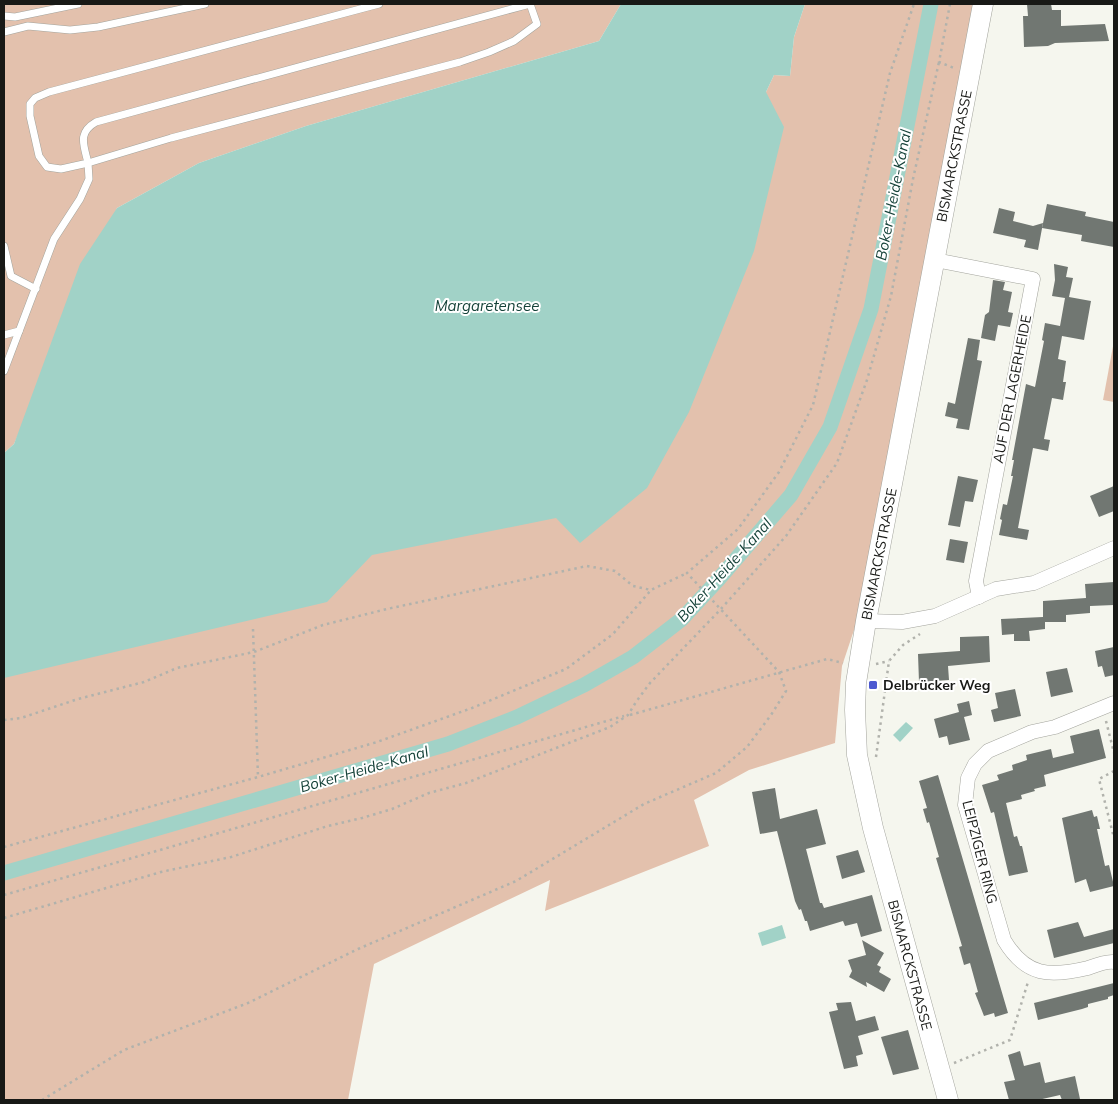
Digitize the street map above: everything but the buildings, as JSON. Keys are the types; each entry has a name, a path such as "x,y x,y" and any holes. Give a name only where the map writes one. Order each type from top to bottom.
{"main road":[{"name":"BISMARCKSTRASSE","path":"948,1100 873,828 857,754 855,710 858,665 866,620 983,4"}],"street":[{"name":"AUF DER LAGERHEIDE","path":"934,260 1033,279 976,581 979,597"},
{"path":"866,620 902,622 935,616 996,590 1034,583 1114,548"},
{"name":"LEIPZIGER RING","path":"1109,705 1055,727 1032,732 988,752 975,764 968,778 965,805 1004,940 1019,960 1045,973 1063,974 1114,962"}],"lane":[{"path":"4,16 15,17 78,4"},
{"path":"4,32 28,26 70,30 98,27 205,4"},
{"path":"4,371 54,239 80,199 86,185 88,163 84,133 87,127 96,122 530,4 537,24 514,41 460,62 171,138 88,163 61,169 47,167 39,156 30,116 30,104 35,98 49,92 379,4"},
{"path":"15,17 28,26"},
{"path":"4,246 7,277 36,288"},
{"path":"4,335 19,331"}],"path":[{"path":"4,847 377,742 472,708 566,669 613,634 652,590 687,573 738,529 779,472 813,405 890,73 914,4"},
{"path":"4,918 161,872 231,857 328,826 392,809 429,793 466,783 610,727 628,715 650,683 786,536 836,463 867,380 891,296 950,4"},
{"path":"939,62 970,73"},
{"path":"4,720 21,718 78,699 144,682 177,668 254,652 323,626 387,609 588,566 615,570 634,586 652,590"},
{"path":"42,1100 124,1050 248,1003 358,949 516,881 644,804 716,773 747,747 786,691 779,672 687,573"},
{"path":"876,762 889,660 903,645 930,627 935,616"},
{"path":"253,629 258,777"},
{"path":"4,896 827,659 844,664 858,665"},
{"path":"1109,705 1114,753"},
{"path":"1114,771 1099,779 1114,838"},
{"path":"939,1070 1010,1040 1032,968"}],"shaded area":[{"path":"4,4 621,4 599,41 306,126 199,163 117,208 14,444 4,453"},
{"path":"805,4 976,4 861,609 842,666 835,743 749,770 694,800 709,846 545,911 550,880 374,964 348,1100 4,1100 4,601 766,92 774,75 790,76 794,37"},
{"path":"1114,341 1114,402 1103,400"}],"water":[{"name":"Margaretensee","path":"621,4 805,4 794,37 790,76 774,75 766,92 784,127 754,251 689,412 647,488 580,543 556,518 372,555 327,602 4,678 4,453 14,444 80,264 117,208 199,163 306,126 599,41"},
{"path":"906,722 913,728 900,742 893,735"},
{"path":"782,925 786,938 762,946 758,933"}],"waterway":[{"name":"Boker-Heide-Kanal","path":"4,873 448,744 517,717 584,685 633,657 682,619 791,495 830,427 871,309 931,4"}],"place":[{"name":"Delbrücker Weg","path":"873,685"}]}
